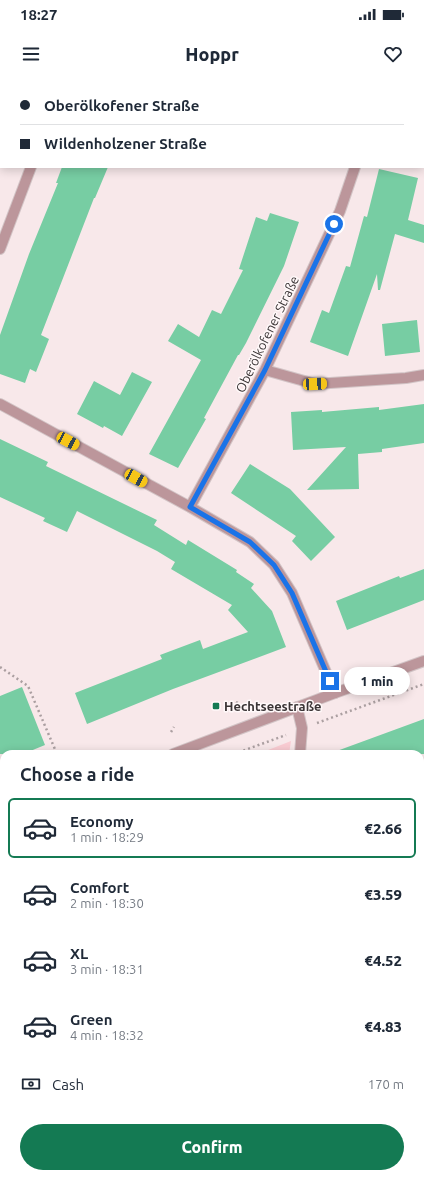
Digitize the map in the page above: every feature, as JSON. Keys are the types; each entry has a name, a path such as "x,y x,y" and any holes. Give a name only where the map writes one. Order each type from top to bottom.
{"street":[{"path":"0,249 31,168"},
{"name":"Oberölkofener Straße","path":"190,507 265,370 340,211 355,168"},
{"path":"265,370 315,384 424,376"},
{"path":"0,404 190,507 250,542 274,565 292,593 335,692"},
{"path":"184,750 335,692 424,661"},
{"path":"297,707 302,728 300,750"}],"path":[{"path":"0,666 28,686 55,750"},
{"path":"244,750 424,684"},
{"path":"236,702 240,704"},
{"path":"171,732 174,727"}],"shaded area":[{"path":"291,741 290,750 268,750"}],"building":[{"path":"62,168 108,168 94,198 41,335 49,339 36,372 30,369 25,383 0,374 0,335 29,254 58,183 56,183"},
{"path":"379,169 418,178 408,220 424,225 424,243 395,234 380,290 378,290 377,274 348,356 310,342 322,310 329,313 346,266 350,267 364,216 367,217"},
{"path":"270,213 299,222 284,266 246,343 238,355 204,418 206,419 178,468 149,454 201,360 168,341 178,324 199,337 212,310 221,314 243,270 239,269 256,217 267,221"},
{"path":"417,320 420,352 385,356 382,324"},
{"path":"132,372 152,382 122,436 77,414 94,381 120,395"},
{"path":"424,404 424,443 382,449 382,452 358,454 359,489 307,490 346,447 293,450 291,412 322,410 322,412 379,407 379,410"},
{"path":"0,439 48,462 46,466 157,520 154,525 186,545 188,540 237,570 236,572 254,584 251,588 272,611 286,647 173,689 87,724 75,693 162,659 160,655 200,640 203,649 248,632 228,610 232,605 171,569 175,562 157,551 77,511 67,532 43,521 45,518 0,497"},
{"path":"250,464 290,489 335,537 311,561 292,541 296,536 231,493"},
{"path":"424,569 424,600 347,630 336,601 399,576 400,578"},
{"path":"22,687 45,745 33,750 0,750 0,696"},
{"path":"424,719 424,750 339,750"}],"place":[{"name":"Hechtseestraße","path":"216,706"}],"route":[{"path":"330,681 292,593 274,565 250,542 190,507 265,370 334,224"}]}
